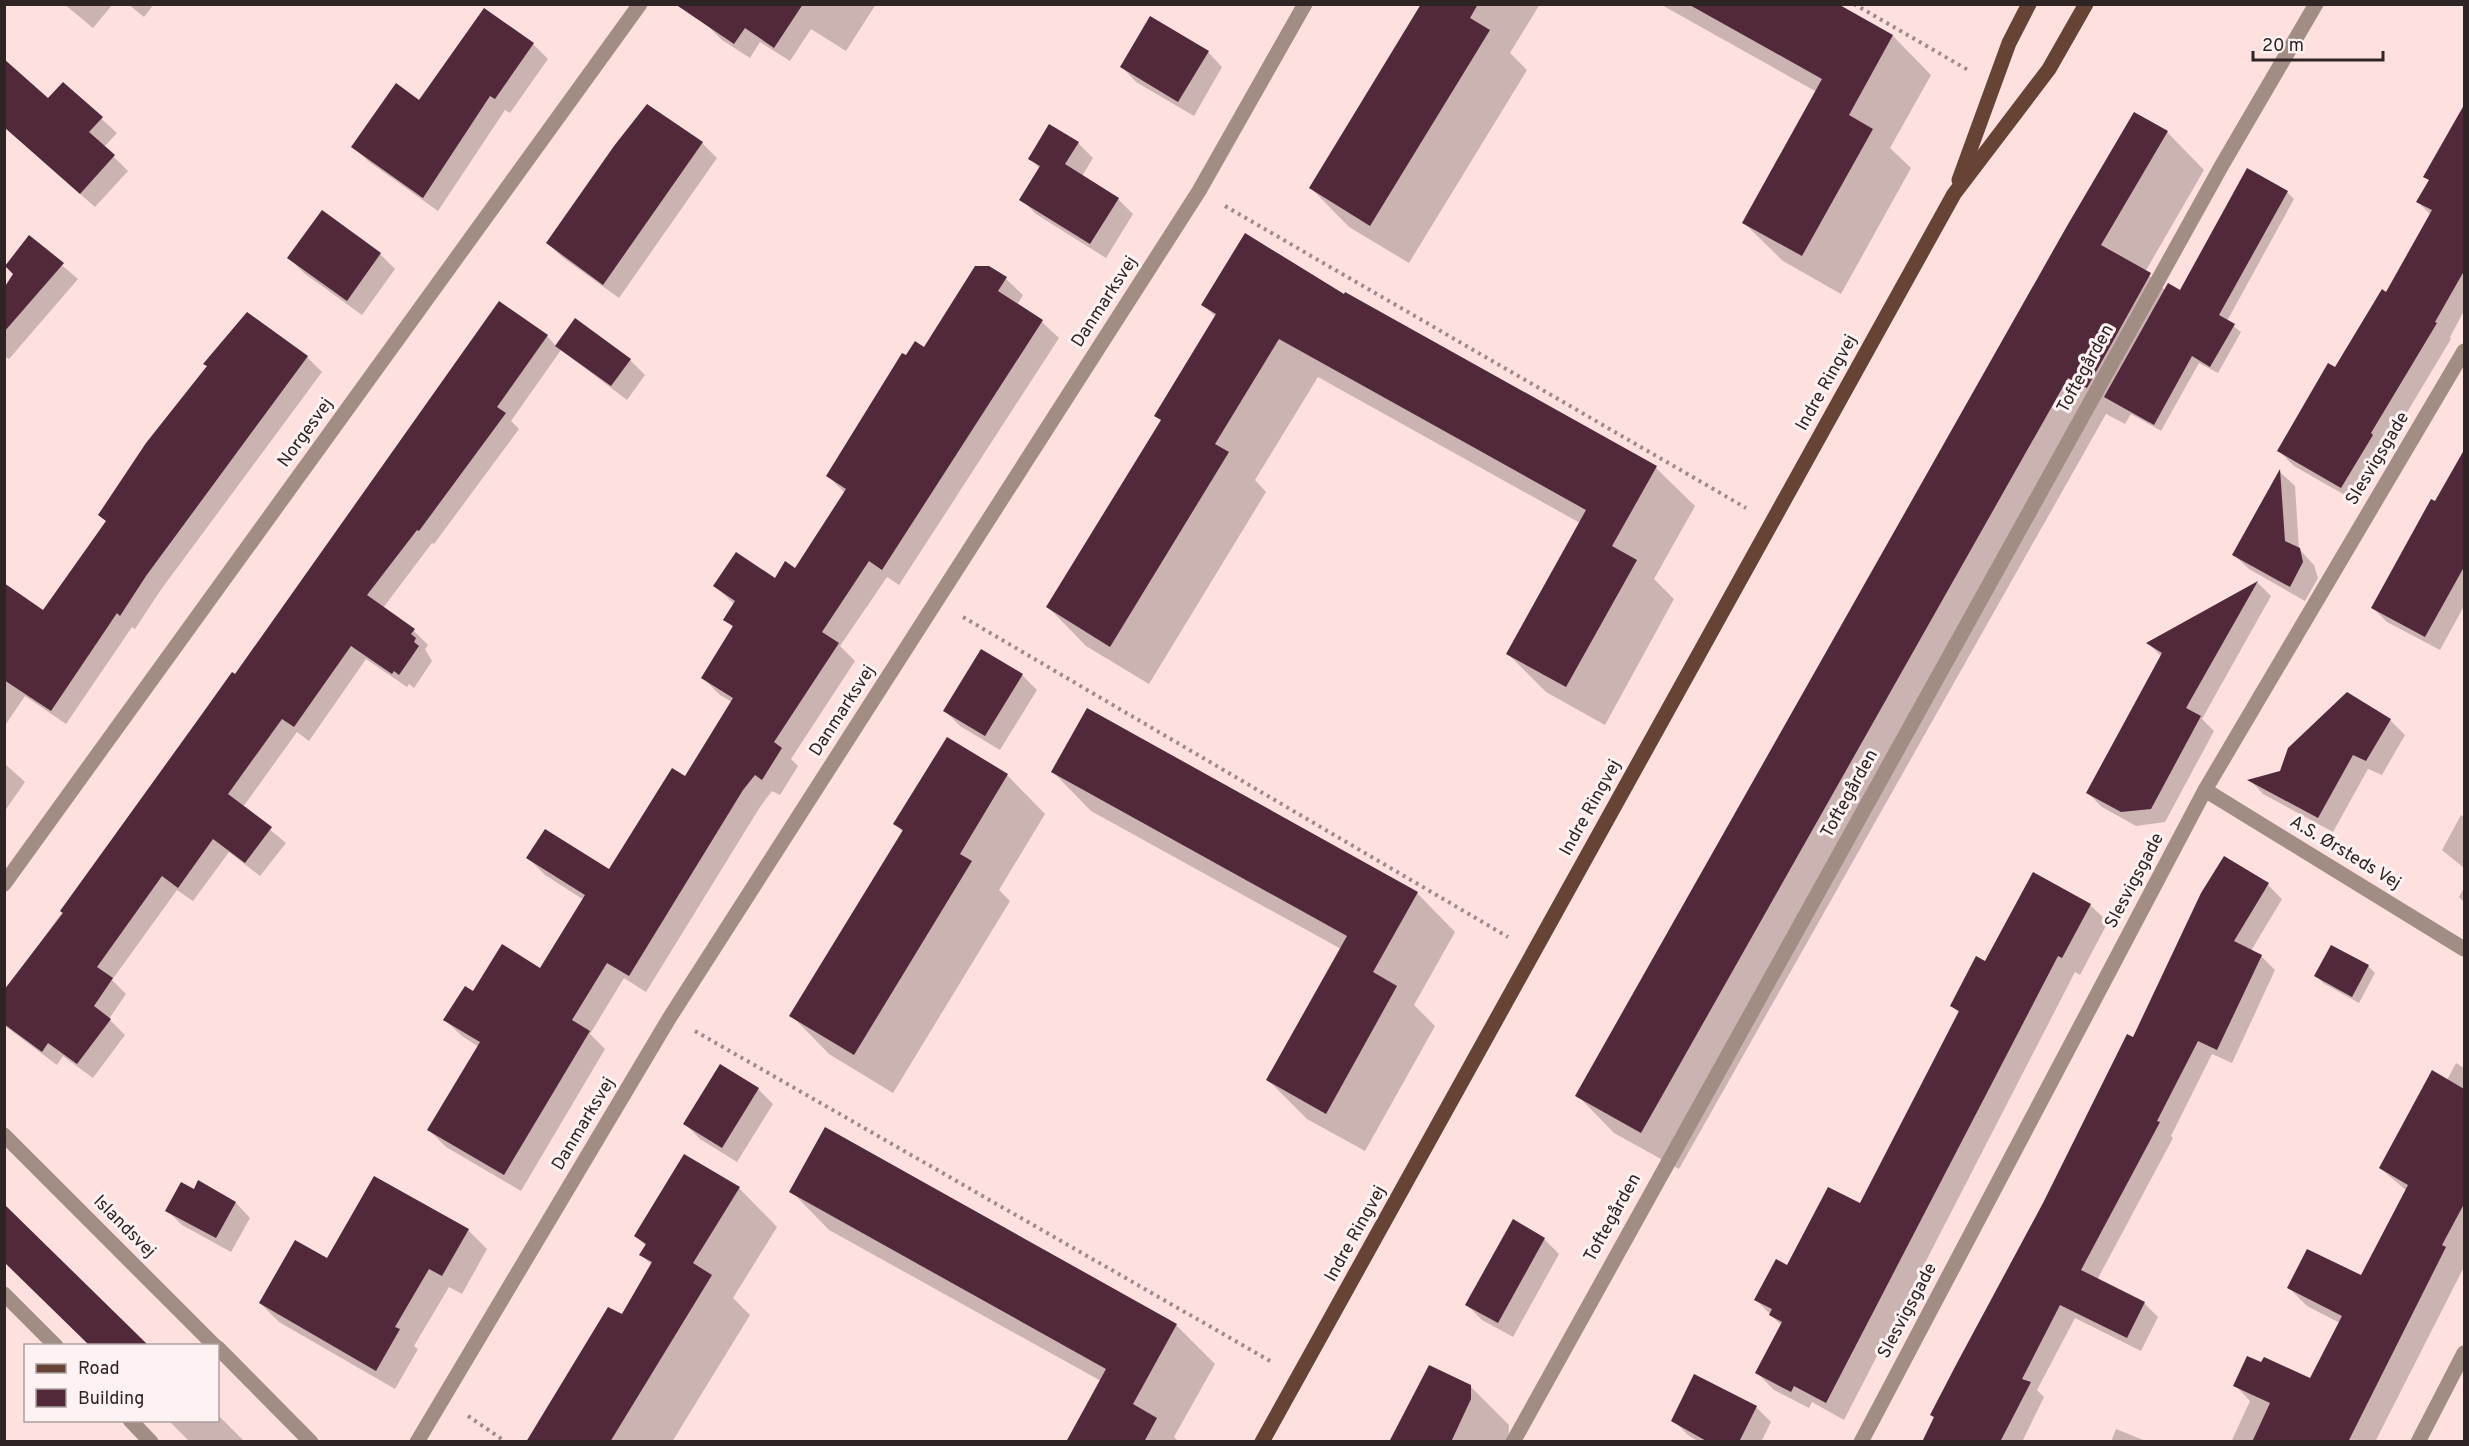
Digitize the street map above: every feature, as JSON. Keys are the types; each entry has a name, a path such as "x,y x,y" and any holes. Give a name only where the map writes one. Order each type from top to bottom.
{"main road":[{"name":"Indre Ringvej","path":"1954,194 2009,43 2029,4"},
{"name":"Indre Ringvej","path":"1262,1442 1954,194 2049,69 2086,4"}],"street":[{"name":"Norgesvej","path":"4,884 640,4"},
{"name":"Danmarksvej","path":"417,1442 670,1017 1199,191 1305,4"},
{"name":"Toftegården","path":"1513,1442 2222,165 2316,4"},
{"name":"Slesvigsgade","path":"1861,1442 2205,790 2464,351"},
{"name":"A.S. Ørsteds Vej","path":"2205,790 2464,949"},
{"name":"Islandsvej","path":"4,1135 213,1344"},
{"path":"4,1294 54,1344"},
{"name":"Islandsvej","path":"219,1350 311,1442"},
{"path":"2418,1442 2464,1353"},
{"path":"132,1422 151,1442"}],"path":[{"path":"1854,4 1993,84"},
{"path":"1199,191 1772,523"},
{"path":"937,601 1534,952"},
{"path":"670,1017 1298,1377"},
{"path":"443,1399 506,1442"}],"building":[{"path":"675,4 803,4 774,48 745,28 734,44"},
{"path":"1421,4 1478,4 1470,18 1490,30 1370,226 1309,188"},
{"path":"1688,4 1838,4 1893,35 1849,115 1873,129 1802,256 1742,223 1822,79"},
{"path":"484,8 534,43 495,99 490,96 423,198 351,147 396,83 419,100"},
{"path":"1150,16 1209,51 1178,102 1120,67"},
{"path":"4,59 48,98 63,82 103,117 89,132 115,155 80,194 4,127"},
{"path":"647,104 703,142 603,285 546,243 614,146"},
{"path":"2464,105 2464,271 2435,322 2437,323 2341,488 2277,451 2328,363 2335,367 2382,289 2386,292 2432,210 2416,202 2429,180 2423,177"},
{"path":"2134,112 2168,131 2101,245 2151,273 2087,388 2068,378 1641,1133 1575,1096 2067,226"},
{"path":"1049,124 1079,142 1065,164 1119,198 1090,244 1019,200 1040,166 1028,159"},
{"path":"2247,168 2288,191 2219,315 2235,324 2210,367 2192,356 2154,425 2104,397 2168,283 2180,290"},
{"path":"322,210 381,253 347,301 287,258"},
{"path":"1245,233 1344,294 1345,292 1657,466 1612,546 1637,560 1566,687 1506,654 1586,510 1279,339 1215,444 1229,452 1110,647 1046,607 1161,420 1154,416 1216,314 1201,305"},
{"path":"29,235 64,263 4,332 4,288 13,274 5,266"},
{"path":"975,266 989,266 1007,277 998,291 1043,320 882,570 869,561 822,632 839,643 774,742 782,748 762,780 755,775 743,790 629,976 607,963 572,1020 590,1031 504,1175 427,1130 480,1042 443,1020 465,986 473,991 502,944 540,968 585,895 526,858 545,829 609,869 672,768 685,776 733,698 701,678 733,626 723,620 735,601 713,586 736,552 775,578 785,561 795,568 846,489 826,476 902,353 906,355 915,341 924,347"},
{"path":"499,301 548,335 497,407 506,413 419,531 417,530 367,595 415,629 411,634 416,638 414,642 419,646 399,675 394,671 392,674 351,646 294,727 282,719 228,794 272,827 245,863 213,839 178,888 162,876 97,967 113,978 94,1006 111,1019 77,1064 48,1043 42,1052 4,1024 4,990 63,913 60,911 232,672 235,674"},
{"path":"247,312 308,356 146,576 120,616 117,613 51,711 4,680 4,583 43,610 106,521 98,515 146,443 207,366 203,364"},
{"path":"575,318 631,359 611,386 555,346"},
{"path":"2464,450 2464,567 2425,637 2371,608 2431,499 2435,501"},
{"path":"2280,469 2285,541 2300,548 2303,562 2290,587 2232,555"},
{"path":"2258,581 2186,708 2201,716 2151,809 2121,812 2086,793 2162,653 2146,643"},
{"path":"981,649 1023,674 985,736 943,711"},
{"path":"2347,692 2391,719 2366,761 2353,755 2318,818 2247,780 2280,771 2288,748"},
{"path":"1087,708 1418,892 1373,972 1397,986 1326,1114 1266,1080 1347,936 1051,772"},
{"path":"947,737 1008,774 960,854 972,861 854,1055 789,1016 903,830 893,824"},
{"path":"2224,856 2269,883 2234,941 2262,955 2217,1050 2198,1041 2157,1121 2160,1122 2081,1270 2145,1302 2127,1338 2060,1305 2022,1379 2031,1382 2000,1442 1922,1442 1934,1417 1930,1415 2043,1203 2127,1034 2133,1037 2201,893"},
{"path":"2033,872 2091,904 2062,958 2058,956 1826,1403 1794,1386 1791,1392 1755,1373 1782,1322 1769,1315 1772,1309 1754,1300 1776,1259 1787,1265 1828,1187 1860,1203 1959,1011 1950,1006 1976,956 1985,961"},
{"path":"2331,945 2369,965 2352,997 2314,976"},
{"path":"720,1064 759,1088 722,1148 683,1124"},
{"path":"2432,1070 2464,1089 2464,1204 2442,1245 2446,1247 2348,1442 2252,1442 2270,1403 2233,1386 2247,1356 2261,1362 2264,1357 2310,1378 2342,1316 2287,1288 2307,1249 2361,1275 2408,1185 2379,1168"},
{"path":"825,1127 1177,1324 1133,1404 1157,1418 1144,1442 1066,1442 1106,1369 789,1192"},
{"path":"684,1154 740,1187 693,1263 712,1275 610,1442 526,1442 608,1307 622,1314 652,1262 639,1255 646,1244 634,1236"},
{"path":"374,1176 469,1229 442,1276 429,1269 395,1327 400,1329 376,1371 259,1303 295,1240 327,1258"},
{"path":"198,1180 236,1202 216,1238 165,1211 181,1182 194,1189"},
{"path":"4,1204 147,1344 88,1344 4,1262"},
{"path":"1513,1219 1545,1238 1498,1323 1465,1305"},
{"path":"1429,1365 1471,1385 1471,1399 1451,1442 1389,1442"},
{"path":"1694,1374 1757,1406 1739,1442 1708,1442 1671,1421"}]}
